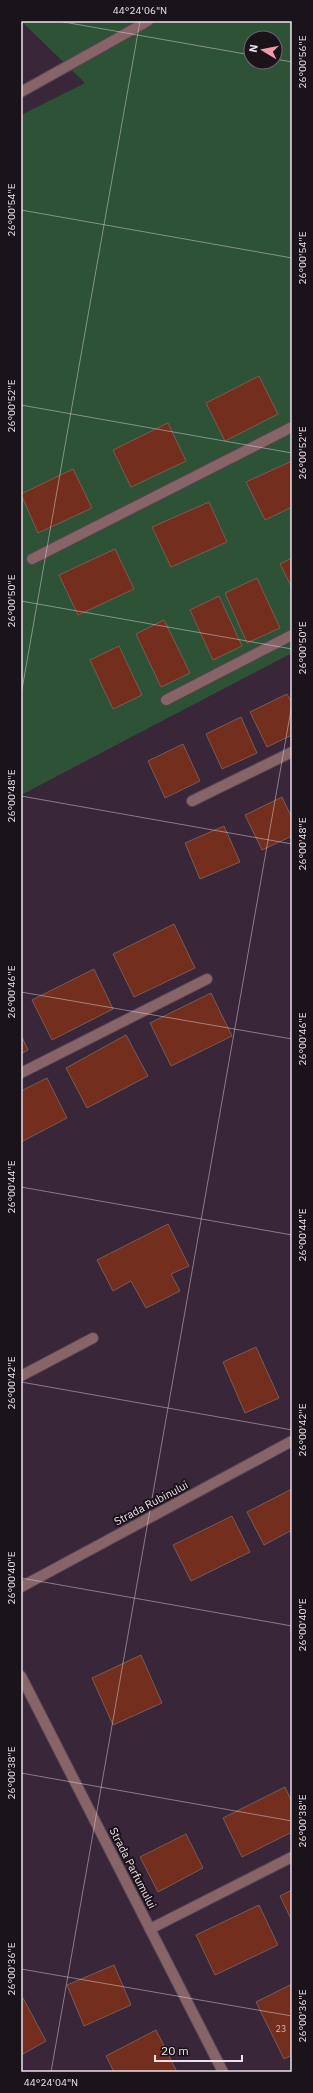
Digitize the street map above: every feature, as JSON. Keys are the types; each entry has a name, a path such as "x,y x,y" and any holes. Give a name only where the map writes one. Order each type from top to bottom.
{"street":[{"path":"21,92 148,21"},
{"path":"32,559 292,427"},
{"path":"166,700 292,635"},
{"path":"192,801 292,752"},
{"path":"21,1073 207,979"},
{"path":"21,1376 93,1338"},
{"name":"Strada Rubinului","path":"21,1587 292,1441"},
{"name":"Strada Parfumului","path":"21,1676 223,2072"},
{"path":"150,1929 292,1857"}],"green space":[{"path":"21,21 292,21 292,653 21,795 21,115 85,83"}],"building":[{"path":"259,376 278,414 225,441 206,403"},
{"path":"168,423 186,461 131,487 113,450"},
{"path":"292,461 292,507 265,520 246,482"},
{"path":"73,469 92,508 38,533 21,494"},
{"path":"209,502 227,542 171,567 152,527"},
{"path":"115,549 134,589 78,615 59,575"},
{"path":"292,558 292,588 280,564"},
{"path":"257,578 280,628 247,643 225,593"},
{"path":"219,596 242,646 213,660 190,610"},
{"path":"164,620 190,673 161,687 136,634"},
{"path":"119,646 142,695 113,709 90,660"},
{"path":"287,694 292,703 292,735 267,747 250,712"},
{"path":"241,717 257,753 222,769 206,734"},
{"path":"183,744 200,781 165,798 148,761"},
{"path":"282,797 292,818 292,836 262,850 245,815"},
{"path":"224,826 240,862 200,879 185,843"},
{"path":"174,924 195,968 134,997 113,954"},
{"path":"94,969 113,1009 52,1040 32,1000"},
{"path":"211,993 232,1036 171,1066 150,1023"},
{"path":"21,1035 28,1050 21,1054"},
{"path":"126,1035 148,1076 87,1108 66,1068"},
{"path":"47,1078 67,1118 21,1142 21,1091"},
{"path":"168,1224 189,1266 171,1274 180,1291 146,1308 131,1281 113,1291 97,1260"},
{"path":"256,1347 279,1398 245,1413 223,1362"},
{"path":"292,1489 292,1530 264,1545 247,1512"},
{"path":"232,1516 250,1552 191,1581 173,1545"},
{"path":"141,1655 162,1703 113,1725 92,1678"},
{"path":"285,1787 292,1802 292,1832 242,1857 223,1818"},
{"path":"186,1834 203,1868 158,1892 140,1857"},
{"path":"292,1890 292,1921 280,1896"},
{"path":"259,1905 278,1945 215,1975 196,1935"},
{"path":"114,1965 131,2005 84,2026 67,1985"},
{"path":"292,1984 292,2055 284,2059 256,2002"},
{"path":"23,1998 46,2041 21,2055 21,1999"},
{"path":"156,2030 177,2072 114,2072 106,2056"}]}
